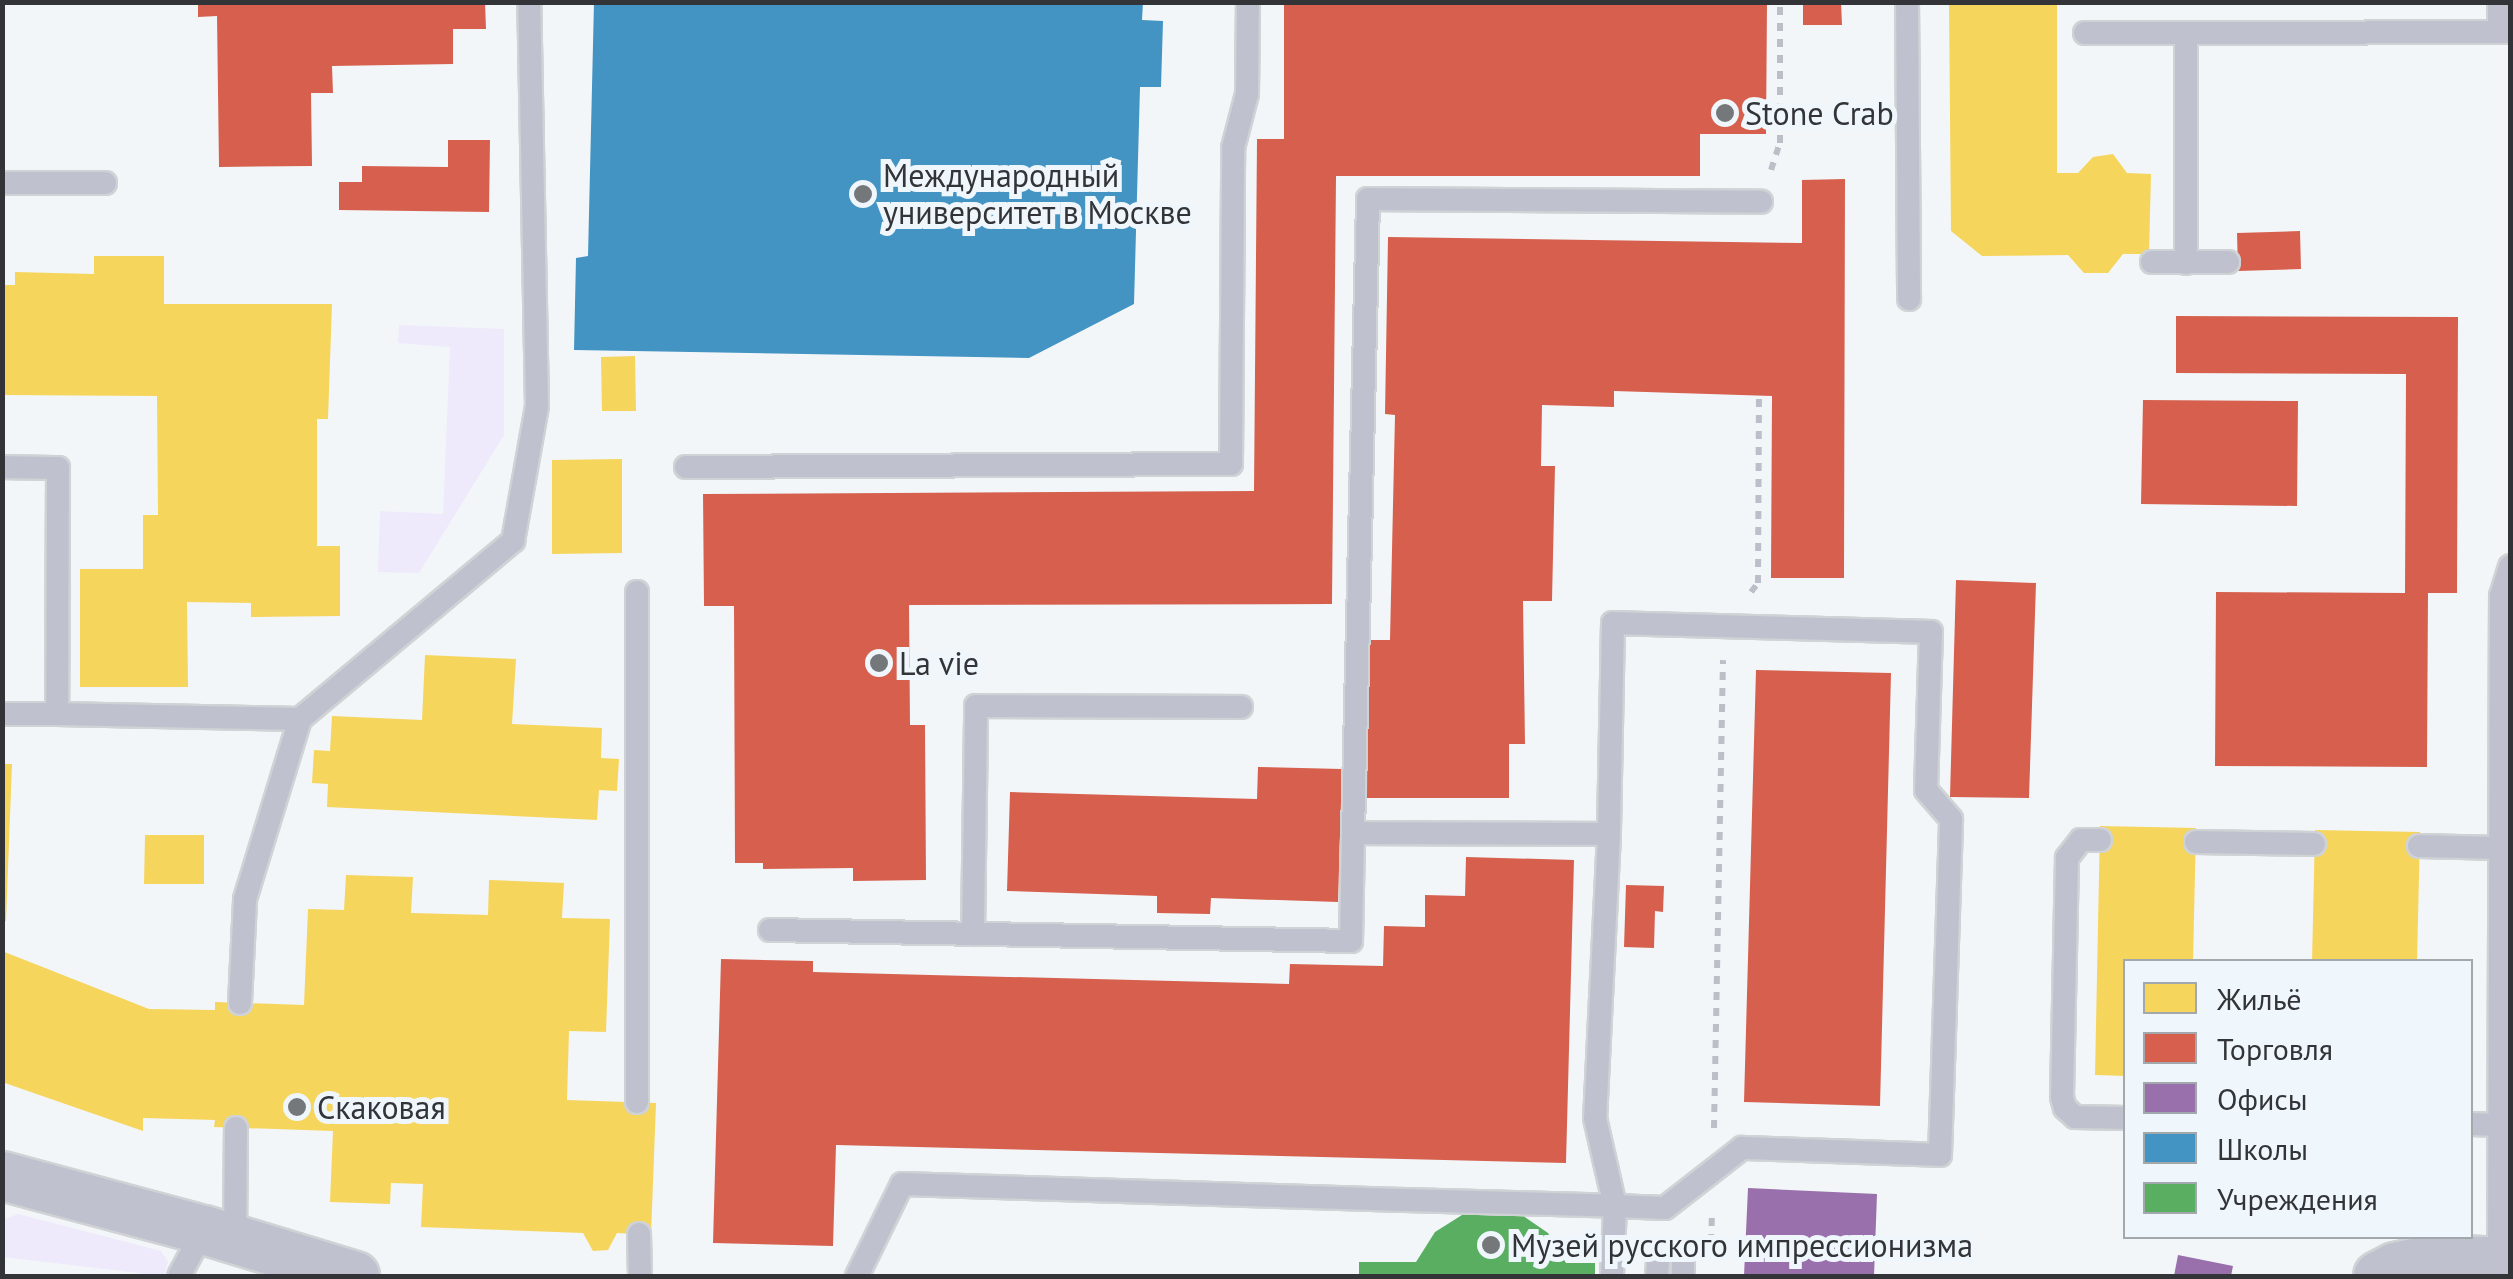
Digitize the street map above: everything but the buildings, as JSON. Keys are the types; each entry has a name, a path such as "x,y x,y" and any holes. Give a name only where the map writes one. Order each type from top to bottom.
{"street":[{"path":"2,1176 220,1234 355,1276"},
{"path":"2378,1276 2395,1267 2432,1259 2506,1263"}],"lane":[{"path":"240,1003 245,899 300,719 513,541 537,406 528,2"},
{"path":"686,467 1231,464 1232,148 1248,94 1248,2"},
{"path":"1908,2 1908,299"},
{"path":"2084,33 2505,32 2499,2"},
{"path":"2186,33 2186,263"},
{"path":"2,183 106,182"},
{"path":"770,930 1351,941 1368,199 1761,202"},
{"path":"2152,262 2228,262"},
{"path":"2,468 58,468 57,714"},
{"path":"2506,1263 2499,1125 2500,848 2502,596 2510,566"},
{"path":"636,592 636,1102"},
{"path":"857,1276 902,1184 1614,1206 1665,1208 1742,1148 1940,1155 1952,819 1926,790 1931,632 1613,623 1610,834 1595,1118 1614,1206 1612,1276"},
{"path":"973,934 976,706 1241,707"},
{"path":"2,714 300,719"},
{"path":"1353,833 1610,834"},
{"path":"2100,840 2081,840 2067,858 2062,1097 2065,1108 2075,1116 2123,1118"},
{"path":"2196,842 2314,844"},
{"path":"2420,846 2500,848"},
{"path":"2473,1124 2499,1125"},
{"path":"179,1276 220,1234 236,1128"},
{"path":"640,1234 640,1276"}],"path":[{"path":"1761,202 1780,142 1780,2"},
{"path":"1710,1259 1724,627 1758,583 1759,396"}],"shaded area":[{"path":"399,325 504,329 504,435 419,573 378,572 380,511 443,514 450,347 398,343"},
{"path":"18,1214 161,1251 168,1262 164,1276 3,1257 3,1220"}],"place":[{"name":"Stone Crab","path":"1725,113"},
{"name":"Международный университет в Москве","path":"863,194"},
{"name":"La vie","path":"879,663"},
{"name":"Скаковая","path":"297,1107"},
{"name":"Музей русского импрессионизма","path":"1491,1245"}]}
